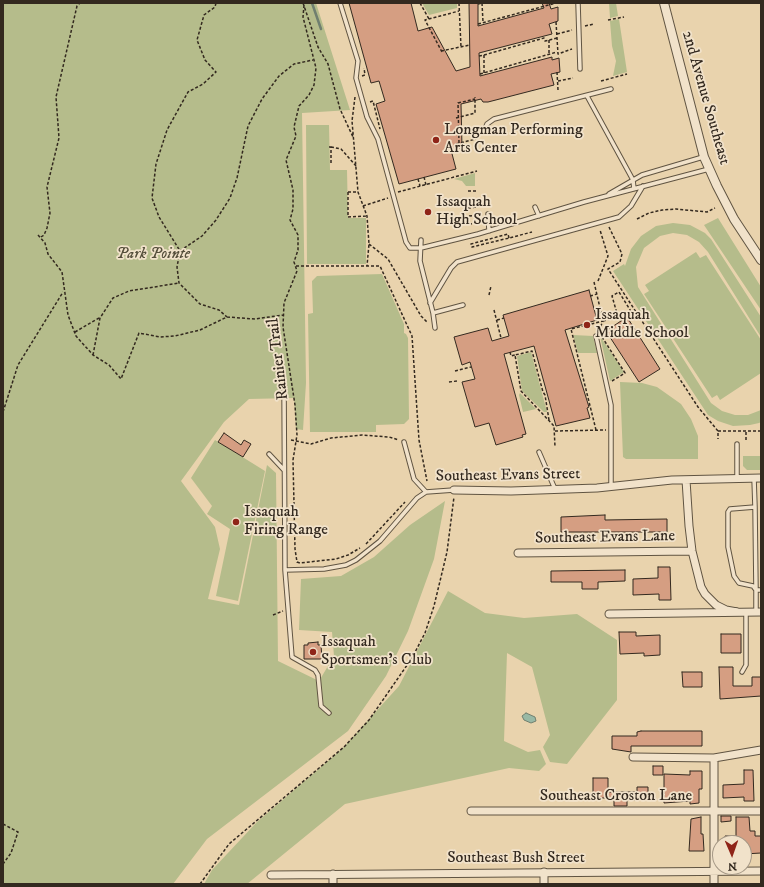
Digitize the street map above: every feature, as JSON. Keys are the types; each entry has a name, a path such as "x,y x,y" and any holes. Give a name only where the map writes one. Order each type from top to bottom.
{"street":[{"name":"2nd Avenue Southeast","path":"664,3 704,156 734,218 761,260"},
{"name":"Southeast Evans Street","path":"454,490 612,487 686,480 758,478"},
{"path":"686,480 692,551 698,575 705,594 720,608 737,612"},
{"name":"Southeast Evans Lane","path":"518,552 692,551"},
{"path":"609,614 758,612"},
{"path":"633,757 714,758 761,750"},
{"path":"714,758 714,835"},
{"name":"Southeast Croston Lane","path":"471,811 761,811"},
{"name":"Southeast Bush Street","path":"271,875 712,871"},
{"path":"544,872 544,884"},
{"path":"333,874 334,884"}],"lane":[{"path":"340,3 358,61 356,78 367,117 378,139 406,242 410,248 421,248 464,237 643,186 709,169"},
{"path":"578,3 580,69"},
{"path":"484,131 487,124 494,119 611,90"},
{"path":"586,96 633,180 634,189"},
{"path":"604,197 642,174 704,156"},
{"path":"430,303 451,268 457,262 619,217 631,206 643,186"},
{"path":"535,207 539,216"},
{"path":"488,214 489,230"},
{"path":"464,231 464,237"},
{"path":"446,236 446,241"},
{"path":"421,240 420,261 433,313 435,328"},
{"path":"433,313 463,306"},
{"path":"596,336 611,405 612,487"},
{"path":"284,385 285,570 292,657 315,670 318,675 321,706 329,713"},
{"path":"404,442 414,479 426,492"},
{"path":"737,444 737,479"},
{"path":"539,452 555,489"},
{"path":"269,454 284,470"},
{"path":"758,478 755,508 756,590 758,612"},
{"name":"Southeast Evans Street","path":"285,570 338,568 356,560 380,541 408,507 426,492 454,490"},
{"path":"755,508 730,509 728,512 728,547 734,576 739,583 753,586 756,590 761,590"},
{"path":"742,672 746,665 746,612"}],"path":[{"path":"41,237 44,235 47,228 50,213 47,187 59,138 56,97 80,3"},
{"path":"216,3 215,7 204,15 197,40 205,60 216,72 203,84 188,92 167,130 156,164 152,198 159,218 180,251 177,267 179,283 200,304 219,310 227,317"},
{"path":"420,3 429,19"},
{"path":"459,3 461,47"},
{"path":"478,4 482,3 483,22"},
{"path":"478,24 556,3"},
{"path":"304,4 318,47 328,64 340,109 354,138"},
{"name":"Rainier Trail","path":"304,4 303,17 316,68 314,85 299,106 294,127 296,136 286,160 293,190 293,209 290,220 298,235 298,250 294,262 297,271 284,303 283,315 283,327 295,405 296,441 293,460 295,549 297,562 336,559 348,555 364,546 407,500"},
{"path":"459,11 425,20 442,52 470,45"},
{"path":"608,20 624,17"},
{"path":"556,22 557,52"},
{"path":"585,26 594,24"},
{"path":"557,34 572,30"},
{"path":"431,39 435,38"},
{"path":"479,56 544,38 545,41 557,38"},
{"path":"549,40 549,55"},
{"path":"480,74 572,49"},
{"path":"484,54 484,73"},
{"path":"180,251 202,236 216,220 230,198 237,178 248,126 262,99 279,76 294,64 313,60"},
{"path":"362,82 360,76 365,75 363,65 365,65"},
{"path":"557,72 558,90"},
{"path":"601,81 627,74"},
{"path":"558,81 573,78"},
{"path":"356,96 353,100 352,114 358,192 367,216 367,241 369,244 368,266"},
{"path":"457,118 475,113 475,98 458,103 457,118 458,143 476,139"},
{"path":"367,103 373,101 381,130"},
{"path":"331,165 330,147 341,149 356,166"},
{"path":"398,192 477,171"},
{"path":"424,177 426,184"},
{"path":"418,179 420,186"},
{"path":"468,191 477,191"},
{"path":"358,192 348,192 348,217 367,216"},
{"path":"363,206 390,197"},
{"path":"468,200 477,199"},
{"path":"468,208 477,207"},
{"path":"637,220 649,213 662,210 676,209 707,212 715,208"},
{"path":"469,216 478,215"},
{"path":"469,224 478,223"},
{"path":"609,227 622,254 620,262 608,269 698,407 718,431 718,439"},
{"path":"598,281 608,256 600,230"},
{"path":"509,238 508,234 471,244 472,248 532,232"},
{"path":"38,235 41,237 48,254 62,272 63,292 68,315 75,332 93,356 109,364 121,379 139,333 160,337 175,336 200,330 227,317 255,319 283,315"},
{"path":"369,244 388,258 421,316 428,323"},
{"path":"296,266 380,266 412,336 419,440 427,481"},
{"path":"594,282 603,321 596,336"},
{"path":"93,356 100,318 113,298 129,291 179,283"},
{"path":"489,296 491,286"},
{"path":"3,412 18,365 63,292"},
{"path":"618,317 612,296 619,292 632,313"},
{"path":"590,296 597,294"},
{"path":"494,310 501,338"},
{"path":"596,430 571,329 636,312"},
{"path":"75,332 100,318"},
{"path":"497,320 504,318"},
{"path":"598,331 625,373 606,384"},
{"path":"510,352 511,356 532,351 543,392 546,395 549,420"},
{"path":"515,355 521,392 554,426 555,447"},
{"path":"455,371 471,367"},
{"path":"448,382 457,381"},
{"path":"555,431 611,430"},
{"path":"718,431 761,431"},
{"path":"746,431 746,440"},
{"path":"285,440 311,444 331,438 362,435 389,437 404,442"},
{"path":"200,884 229,844 344,747 369,720 412,658 425,633 434,606 447,552 454,502"},
{"path":"273,615 288,609"},
{"path":"3,824 18,832 12,853 3,864"}],"green space":[{"name":"Park Pointe","path":"3,3 316,3 350,110 302,113 306,383 303,430 296,429 294,398 249,399 224,422 181,481 215,527 220,549 208,599 239,605 267,465 276,473 278,661 319,681 334,656 332,632 299,630 301,579 341,576 374,557 410,525 445,501 434,559 408,631 386,676 348,731 207,839 173,884 3,884"},
{"path":"422,3 457,3 457,8 429,15"},
{"path":"609,3 616,3 618,16 610,18"},
{"path":"619,19 627,72 613,76 616,61 612,46 610,21"},
{"path":"306,125 329,125 330,170 347,170 348,218 366,218 366,264 307,264"},
{"path":"475,173 475,186 466,186 462,181 454,179"},
{"path":"718,218 761,287 761,310 704,225"},
{"path":"673,223 690,225 705,233 711,239 761,317 761,337 708,252 699,242 687,235 673,233 660,236 644,248 636,267 638,287 711,403 722,411 735,415 748,415 761,410 761,422 759,423 733,426 718,421 708,415 613,271 624,264 625,266 631,249 641,236 656,226"},
{"path":"696,252 700,258 706,255 761,340 761,373 720,400 717,395 712,398 644,294 649,291 645,285"},
{"path":"382,274 404,324 404,333 408,338 409,419 404,424 376,425 376,432 310,432 308,314 313,313 312,281 317,276"},
{"path":"573,335 593,336 597,353 578,353"},
{"path":"600,336 624,372 610,381"},
{"path":"531,352 547,412 544,412 522,391 517,356"},
{"path":"620,382 642,383 657,387 681,404 691,419 698,436 698,459 626,459 623,457"},
{"path":"520,393 536,409 523,412 519,395"},
{"name":"Issaquah Firing Range","path":"215,440 265,471 238,601 216,596 230,529 207,514 212,506 191,478"},
{"path":"743,456 761,456 761,470 747,470 743,466"},
{"path":"448,591 485,613 524,618 577,614 617,640 617,700 567,764 550,762 543,747 550,735 532,667 507,653 504,741 528,752 540,750 546,764 539,771 509,768 345,804 247,884 204,884 212,870 257,822 342,749 399,686"}],"shaded area":[{"path":"526,713 535,717 536,721 531,723 524,720 522,716"}],"building":[{"path":"349,3 411,3 418,31 432,27 456,71 470,67 469,3 478,3 478,26 544,8 542,3 549,3 551,9 558,7 558,21 549,24 552,34 479,53 480,76 552,57 552,60 559,58 560,72 551,74 554,85 488,102 483,102 481,99 461,104 462,148 451,150 456,169 399,184 376,104 385,101 379,81 371,83"},
{"path":"589,290 597,320 565,330 589,407 587,408 590,418 556,426 534,346 504,354 526,434 522,435 523,437 496,445 489,423 475,427 462,382 475,379 470,362 462,365 454,337 488,328 492,341 509,336 503,315"},
{"path":"627,317 660,369 639,382 606,331"},
{"path":"224,433 241,445 244,440 251,444 243,457 218,442"},
{"path":"605,515 605,520 667,519 667,532 561,532 561,517"},
{"path":"658,567 670,567 671,600 659,600 659,594 633,595 633,579 658,578"},
{"path":"625,570 625,581 598,582 598,589 582,589 582,582 551,582 551,571"},
{"path":"619,632 636,632 636,636 660,635 660,655 644,656 644,653 620,654"},
{"path":"721,634 741,634 741,653 721,653"},
{"name":"Issaquah Sportsmen's Club","path":"318,642 318,645 321,645 322,659 304,659 304,645"},
{"path":"719,667 733,667 733,686 752,686 752,677 761,677 761,696 720,699"},
{"path":"682,672 702,672 702,687 683,687"},
{"path":"702,731 702,746 631,746 631,752 612,749 612,736 637,736 637,732"},
{"path":"653,766 663,766 663,775 653,775"},
{"path":"744,770 753,770 754,801 744,801 744,797 723,798 723,785 744,784"},
{"path":"690,771 702,771 702,789 699,789 699,803 690,804 690,801 664,803 664,774 690,775"},
{"path":"593,778 608,778 608,792 637,792 637,787 648,787 648,800 627,800 627,806 614,806 614,798 593,798"},
{"path":"721,816 731,816 731,821 721,822"},
{"path":"701,817 701,834 703,834 704,851 689,851 691,819"},
{"path":"736,817 749,817 750,831 755,831 755,836 761,836 761,853 752,854 752,835 736,835"}],"waterway":[{"path":"312,3 321,29"}],"place":[{"name":"Longman Performing Arts Center","path":"436,140"},
{"name":"Issaquah High School","path":"428,212"},
{"name":"Issaquah Middle School","path":"587,325"},
{"name":"Issaquah Firing Range","path":"236,522"},
{"name":"Issaquah Sportsmen's Club","path":"313,652"}]}
